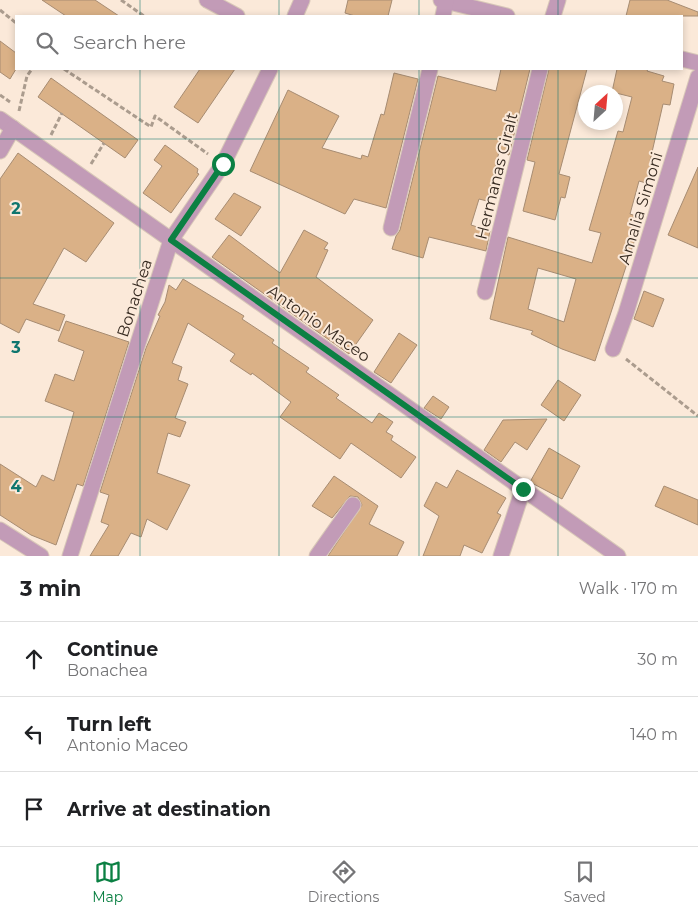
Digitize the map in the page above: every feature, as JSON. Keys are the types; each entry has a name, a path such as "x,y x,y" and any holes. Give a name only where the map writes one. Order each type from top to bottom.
{"street":[{"path":"207,0 235,15"},
{"path":"294,15 302,0"},
{"path":"553,15 558,0"},
{"path":"443,15 444,1 503,15"},
{"path":"683,59 698,63"},
{"name":"Bonachea","path":"70,556 171,240 223,164 270,70"},
{"path":"391,228 430,70"},
{"name":"Hermanas Giralt","path":"486,292 540,70"},
{"name":"Amalia Simoni","path":"612,348 626,313 698,77"},
{"name":"Antonio Maceo","path":"0,119 618,556"},
{"path":"0,151 13,128"},
{"path":"501,556 523,489"},
{"path":"318,556 353,505"},
{"path":"0,530 41,556"}],"path":[{"path":"121,0 143,15"},
{"path":"0,10 15,23"},
{"path":"13,128 27,76 31,70"},
{"path":"66,70 151,127 155,116 223,164"},
{"path":"42,149 62,113"},
{"path":"82,176 104,143"},
{"path":"612,348 698,416"}],"building":[{"path":"42,0 95,0 118,15 64,15"},
{"path":"348,0 392,0 388,15 352,15 345,13"},
{"path":"630,0 667,0 698,12 698,16 626,15"},
{"path":"0,41 15,52 15,70 10,79 0,72"},
{"path":"199,70 234,70 198,123 174,107"},
{"path":"501,70 530,70 509,155 499,152 487,201 479,199 471,225 490,231 486,251 429,237 423,258 392,249 400,230 438,76 496,91"},
{"path":"549,70 587,70 583,85 578,85 578,103 559,174 570,177 565,198 561,197 555,220 523,211 535,162 527,160"},
{"path":"617,70 648,70 664,76 662,81 674,84 670,105 663,104 646,183 639,181 630,214 642,218 595,361 562,349 531,334 533,331 490,319 508,237 592,263 601,233 589,230 618,131 623,132 632,97 623,95 623,85 614,85","holes":["538,268 576,279 564,322 528,309"]},
{"path":"394,73 418,79 386,208 354,199 345,214 250,171 288,90 339,116 322,148 361,159 362,155 368,157 381,114 384,115"},
{"path":"51,78 138,140 125,158 38,97"},
{"path":"165,145 198,169 197,173 199,174 171,213 143,193 162,166 154,160"},
{"path":"18,153 114,223 86,262 64,248 33,304 65,315 59,331 26,319 19,333 0,323 0,179"},
{"path":"698,167 698,248 668,235"},
{"path":"234,193 261,207 241,236 215,219"},
{"path":"304,230 328,243 324,249 328,250 316,277 373,320 349,354 212,257 229,235 280,273"},
{"path":"183,279 244,316 242,319 274,340 272,343 309,368 306,372 339,395 336,398 372,423 379,413 393,422 386,432 393,436 391,440 416,457 401,478 351,443 340,459 280,417 291,402 252,373 251,375 230,361 235,354 188,323 172,363 182,367 178,380 188,384 175,418 186,422 180,437 168,433 157,473 190,485 167,530 147,519 141,537 131,533 118,556 90,556 109,525 101,522 109,495 100,492 146,348 160,316 158,315 165,302 169,285 176,290"},
{"path":"644,291 664,299 653,327 634,319"},
{"path":"66,321 129,342 83,486 77,484 56,545 31,535 0,515 0,464 36,487 42,475 54,481 74,412 45,401 55,374 74,381 84,351 58,341"},
{"path":"399,333 417,345 391,383 374,372"},
{"path":"558,380 581,395 564,421 541,405"},
{"path":"433,396 449,407 441,419 424,408"},
{"path":"547,419 527,450 515,442 501,462 484,450 503,420"},
{"path":"549,448 580,466 562,499 530,482"},
{"path":"457,470 506,498 497,513 501,515 482,553 464,545 460,556 423,556 439,516 424,506 436,482 447,488"},
{"path":"334,476 378,506 369,524 404,542 397,556 328,556 362,505 358,497 350,496 332,518 312,506"},
{"path":"664,486 698,500 698,525 655,506"}],"route":[{"path":"223,164 171,240 523,489"}]}
